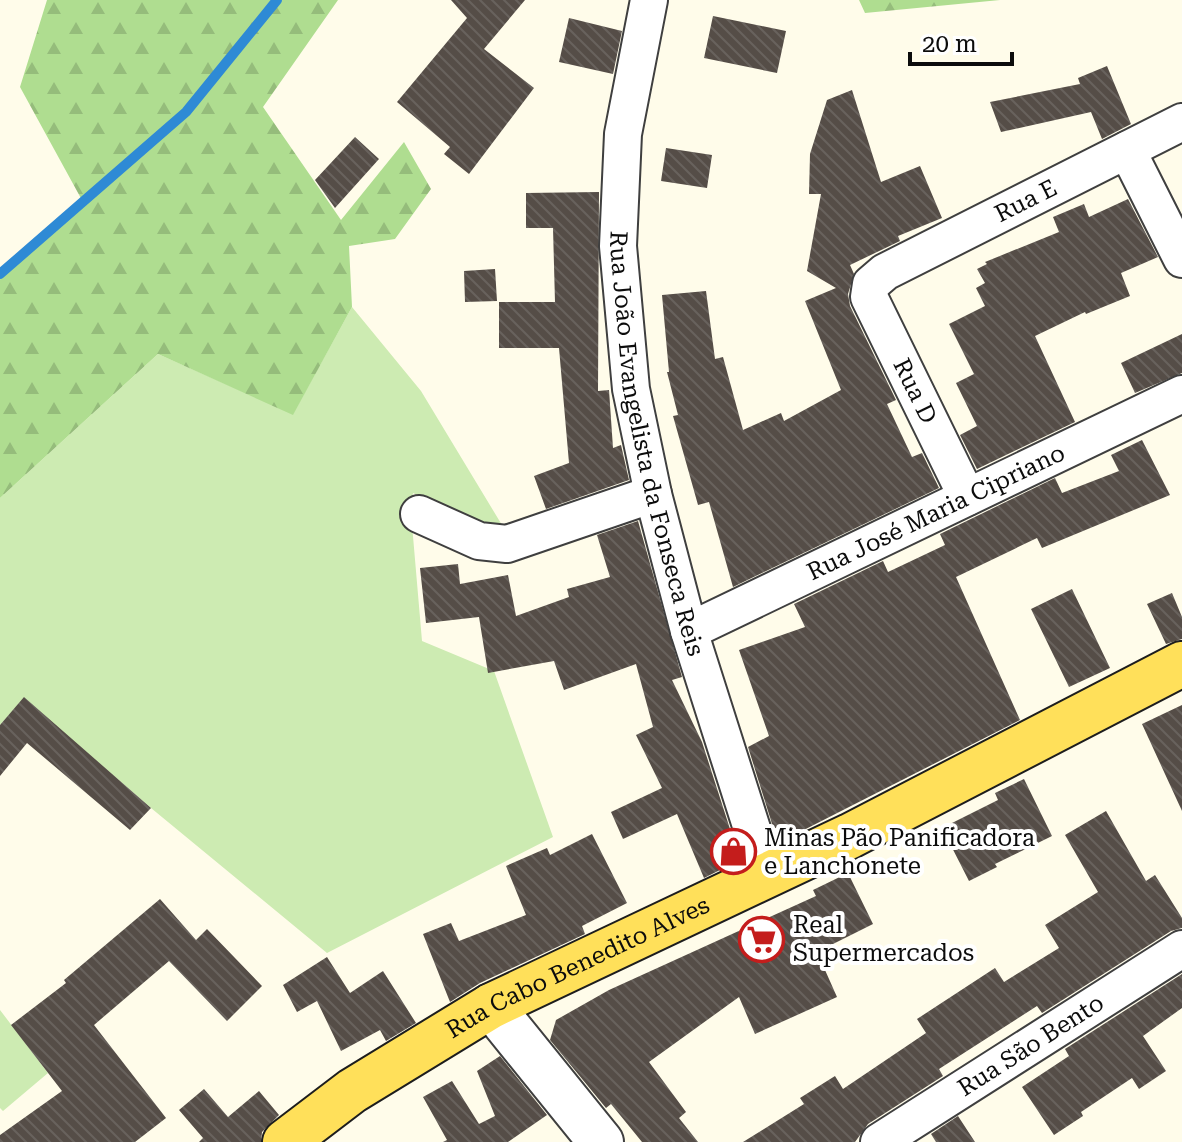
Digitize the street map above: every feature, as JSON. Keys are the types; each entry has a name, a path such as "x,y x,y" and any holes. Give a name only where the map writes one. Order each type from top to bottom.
{"main road":[{"name":"Rua Cabo Benedito Alves","path":"285,1142 352,1091 491,1006 850,836 1182,664"}],"street":[{"name":"Rua João Evangelista da Fonseca Reis","path":"649,0 623,134 618,246 631,389 653,494 689,631 767,876"},
{"name":"Rua E","path":"871,284 885,272 1182,122"},
{"path":"1127,150 1182,259"},
{"name":"Rua D","path":"871,284 869,297 967,497"},
{"name":"Rua José Maria Cipriano","path":"689,631 1182,394"},
{"path":"419,514 479,541 507,544 653,494"},
{"name":"Rua São Bento","path":"879,1142 1182,949"},
{"path":"491,1006 601,1142"}],"green space":[{"path":"47,0 338,0 263,107 341,220 404,142 431,189 395,239 349,246 352,307 293,415 158,354 0,498 0,274 83,202 20,87"},
{"path":"859,0 1000,0 865,13"},
{"path":"352,307 421,391 511,540 413,493 411,513 422,641 494,671 553,837 327,953 24,698 0,725 0,498 158,354 293,414"},
{"path":"0,1010 48,1073 3,1111 0,1108"}],"building":[{"path":"451,0 525,0 484,49 534,88 469,174 444,154 450,147 397,102 467,18"},
{"path":"713,16 786,31 777,73 704,58"},
{"path":"569,18 622,31 613,74 559,62"},
{"path":"1107,66 1131,124 1102,139 1091,112 1001,132 990,102 1080,84 1078,78"},
{"path":"852,90 881,182 920,166 942,218 898,236 900,241 850,265 854,274 848,294 850,306 896,400 887,404 912,457 922,453 939,488 733,587 709,502 698,505 673,416 678,415 667,372 662,295 706,291 715,359 723,357 743,430 781,413 784,421 841,390 805,301 836,288 807,271 821,194 809,194 810,154 827,100"},
{"path":"355,137 379,159 335,208 315,180"},
{"path":"666,148 712,155 707,188 661,181"},
{"path":"599,192 598,391 609,390 613,448 621,445 629,480 546,509 534,476 569,463 559,348 499,348 499,302 555,302 553,228 526,228 526,193"},
{"path":"1128,199 1158,257 1121,273 1130,296 1085,312 1035,336 1075,422 977,469 960,435 977,426 956,383 974,374 949,324 985,306 976,288 985,283 977,269 987,264 985,262 1059,232 1053,217 1084,204 1089,217"},
{"path":"495,269 497,301 465,302 464,271"},
{"path":"1182,334 1182,373 1135,393 1121,363"},
{"path":"1142,440 1170,495 1042,548 1037,538 956,577 1020,720 794,835 773,827 748,747 769,736 739,650 805,627 794,604 883,561 888,572 945,545 940,534 1055,478 1062,493 1119,471 1111,455"},
{"path":"638,521 682,677 672,680 702,742 740,860 704,878 677,814 623,839 611,812 662,788 636,735 653,727 636,664 564,690 554,661 488,673 479,617 426,623 420,568 458,564 460,584 508,575 516,616 569,597 567,589 610,577 597,535"},
{"path":"1072,589 1110,668 1069,687 1031,609"},
{"path":"1172,593 1182,617 1182,639 1166,644 1147,604"},
{"path":"24,697 151,808 130,830 27,743 0,776 0,725"},
{"path":"1182,705 1182,811 1142,724"},
{"path":"1024,779 1052,836 995,864 997,867 969,881 942,828 998,800 995,793"},
{"path":"1106,811 1146,881 1155,875 1182,918 1182,928 1171,931 1042,1013 1037,1006 939,1069 943,1076 868,1124 855,1142 743,1142 804,1104 800,1098 835,1076 843,1089 926,1033 917,1019 995,968 1004,982 1059,948 1045,925 1098,892 1065,835"},
{"path":"592,834 627,903 582,926 585,934 480,983 450,1002 423,934 451,923 459,941 526,915 506,866 547,848 550,855"},
{"path":"848,873 873,924 817,952 837,997 755,1034 739,997 649,1062 686,1112 679,1118 698,1142 642,1142 611,1104 606,1108 550,1040 556,1020 609,990 816,896 813,890"},
{"path":"160,899 196,940 207,929 262,986 227,1021 169,961 94,1025 166,1118 135,1142 0,1142 0,1135 62,1091 11,1025 66,983 64,980"},
{"path":"327,957 350,993 383,971 416,1023 386,1041 380,1030 341,1051 317,1001 297,1012 283,985"},
{"path":"1182,974 1182,1008 1143,1036 1166,1071 1139,1089 1132,1078 1081,1112 1083,1116 1054,1135 1022,1087 1069,1056 1065,1049"},
{"path":"500,1056 547,1115 508,1142 443,1142 447,1140 423,1097 452,1081 479,1124 495,1116 477,1071"},
{"path":"204,1089 228,1117 259,1091 279,1115 262,1132 261,1142 199,1142 203,1138 179,1110"},
{"path":"958,1116 975,1142 936,1142 931,1134"}],"waterway":[{"path":"0,274 186,112 277,0"}],"place":[{"name":"Minas Pão Panificadora e Lanchonete","path":"733,852"},
{"name":"Real Supermercados","path":"762,939"}]}
